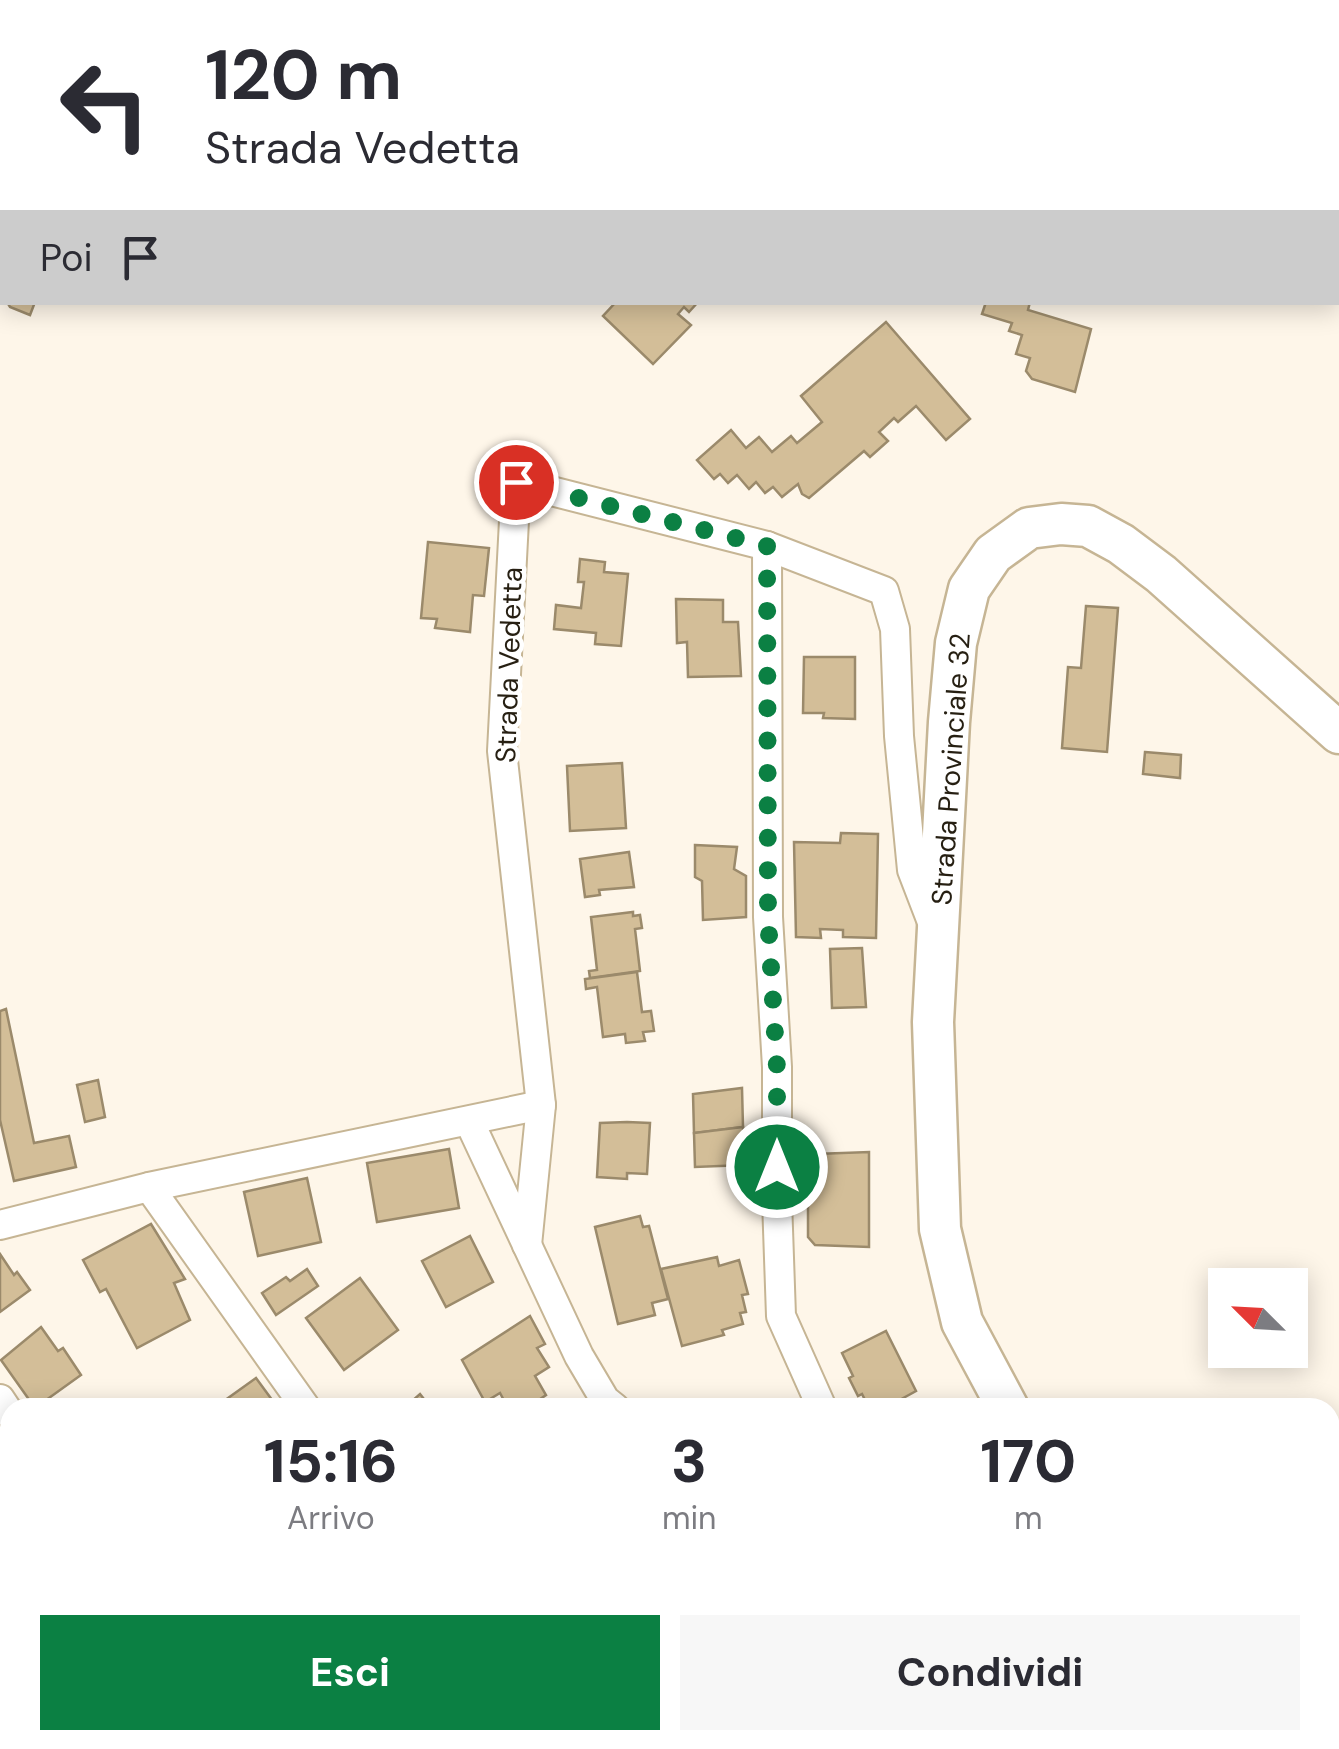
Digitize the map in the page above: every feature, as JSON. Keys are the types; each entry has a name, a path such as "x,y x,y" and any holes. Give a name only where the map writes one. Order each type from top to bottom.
{"main road":[{"name":"Strada Provinciale 32","path":"1003,1398 962,1322 940,1229 934,1022 949,722 956,643 970,589 993,554 1029,528 1088,526 1121,544 1161,574 1339,733"}],"street":[{"name":"Strada Vedetta","path":"527,1245 540,1105 502,751 516,482 767,546 884,591 895,629 898,736 912,870 939,943"},
{"path":"767,546 768,917 777,1068 776,1200 781,1316 818,1398"},
{"path":"0,1226 149,1188 540,1105"},
{"path":"469,1121 603,1398"},
{"path":"149,1188 299,1398"}],"building":[{"path":"9,305 34,305 30,315"},
{"path":"613,305 695,305 689,312 684,307 678,314 691,325 653,364 603,316"},
{"path":"985,305 1029,305 1028,310 1091,329 1075,392 1032,379 1026,371 1030,358 1016,354 1022,335 1009,331 1012,323 982,314"},
{"path":"886,322 970,419 946,440 916,406 879,432 888,441 870,457 864,451 809,498 802,494 798,484 782,497 773,487 765,493 756,482 749,489 737,475 728,483 720,474 714,479 697,460 731,430 746,448 759,437 772,452 791,436 797,443 822,422 801,396"},
{"path":"428,542 489,548 484,596 473,595 470,632 435,628 437,619 421,618"},
{"path":"580,559 605,562 604,572 628,574 621,646 595,644 596,633 554,629 556,605 581,608 584,582 578,582"},
{"path":"676,599 723,600 723,622 738,622 741,676 688,677 687,642 677,643"},
{"path":"1086,606 1118,608 1107,752 1062,748 1068,667 1081,668"},
{"path":"804,657 855,657 855,719 803,713"},
{"path":"1145,752 1181,755 1180,778 1143,774"},
{"path":"622,763 626,828 570,831 567,766"},
{"path":"841,833 878,834 876,938 843,937 843,930 820,929 821,938 796,937 794,842 840,843"},
{"path":"695,845 737,847 734,869 746,876 746,917 703,920 702,881 695,877"},
{"path":"629,852 634,887 599,890 600,895 585,897 580,859"},
{"path":"633,912 633,916 640,915 642,928 635,929 640,971 590,978 589,971 597,970 591,917"},
{"path":"862,948 866,1007 832,1008 830,949"},
{"path":"637,972 642,1012 651,1011 654,1031 643,1032 645,1041 626,1043 625,1034 603,1037 597,987 586,989 585,979"},
{"path":"6,1009 34,1143 69,1136 76,1167 14,1181 0,1120 0,1011"},
{"path":"98,1080 105,1117 85,1122 77,1085"},
{"path":"742,1088 743,1127 694,1133 693,1094"},
{"path":"600,1123 650,1123 647,1174 627,1173 627,1179 597,1177"},
{"path":"743,1127 745,1165 695,1167 694,1133"},
{"path":"449,1149 459,1208 377,1222 367,1163"},
{"path":"869,1152 869,1247 815,1245 808,1237 808,1162 815,1154"},
{"path":"307,1178 321,1242 258,1256 244,1192"},
{"path":"640,1216 643,1227 649,1226 668,1299 652,1303 655,1315 618,1324 595,1227"},
{"path":"151,1224 185,1279 174,1283 190,1320 137,1348 106,1289 100,1292 83,1260"},
{"path":"470,1236 493,1282 446,1307 422,1261"},
{"path":"0,1254 30,1290 0,1312"},
{"path":"717,1257 719,1266 739,1260 748,1294 742,1295 746,1312 740,1313 743,1324 722,1330 724,1335 682,1346 661,1269"},
{"path":"307,1269 318,1286 276,1315 262,1293"},
{"path":"360,1278 398,1330 344,1370 306,1318"},
{"path":"530,1316 545,1344 537,1348 549,1367 535,1376 546,1395 503,1398 500,1393 483,1398 462,1360"},
{"path":"41,1327 58,1351 63,1348 81,1375 49,1398 28,1398 1,1360"},
{"path":"886,1331 916,1391 903,1398 858,1396 842,1353"},
{"path":"256,1378 271,1398 228,1398"}],"route":[{"path":"516,482 767,546 768,917 777,1068 777,1167"}]}
